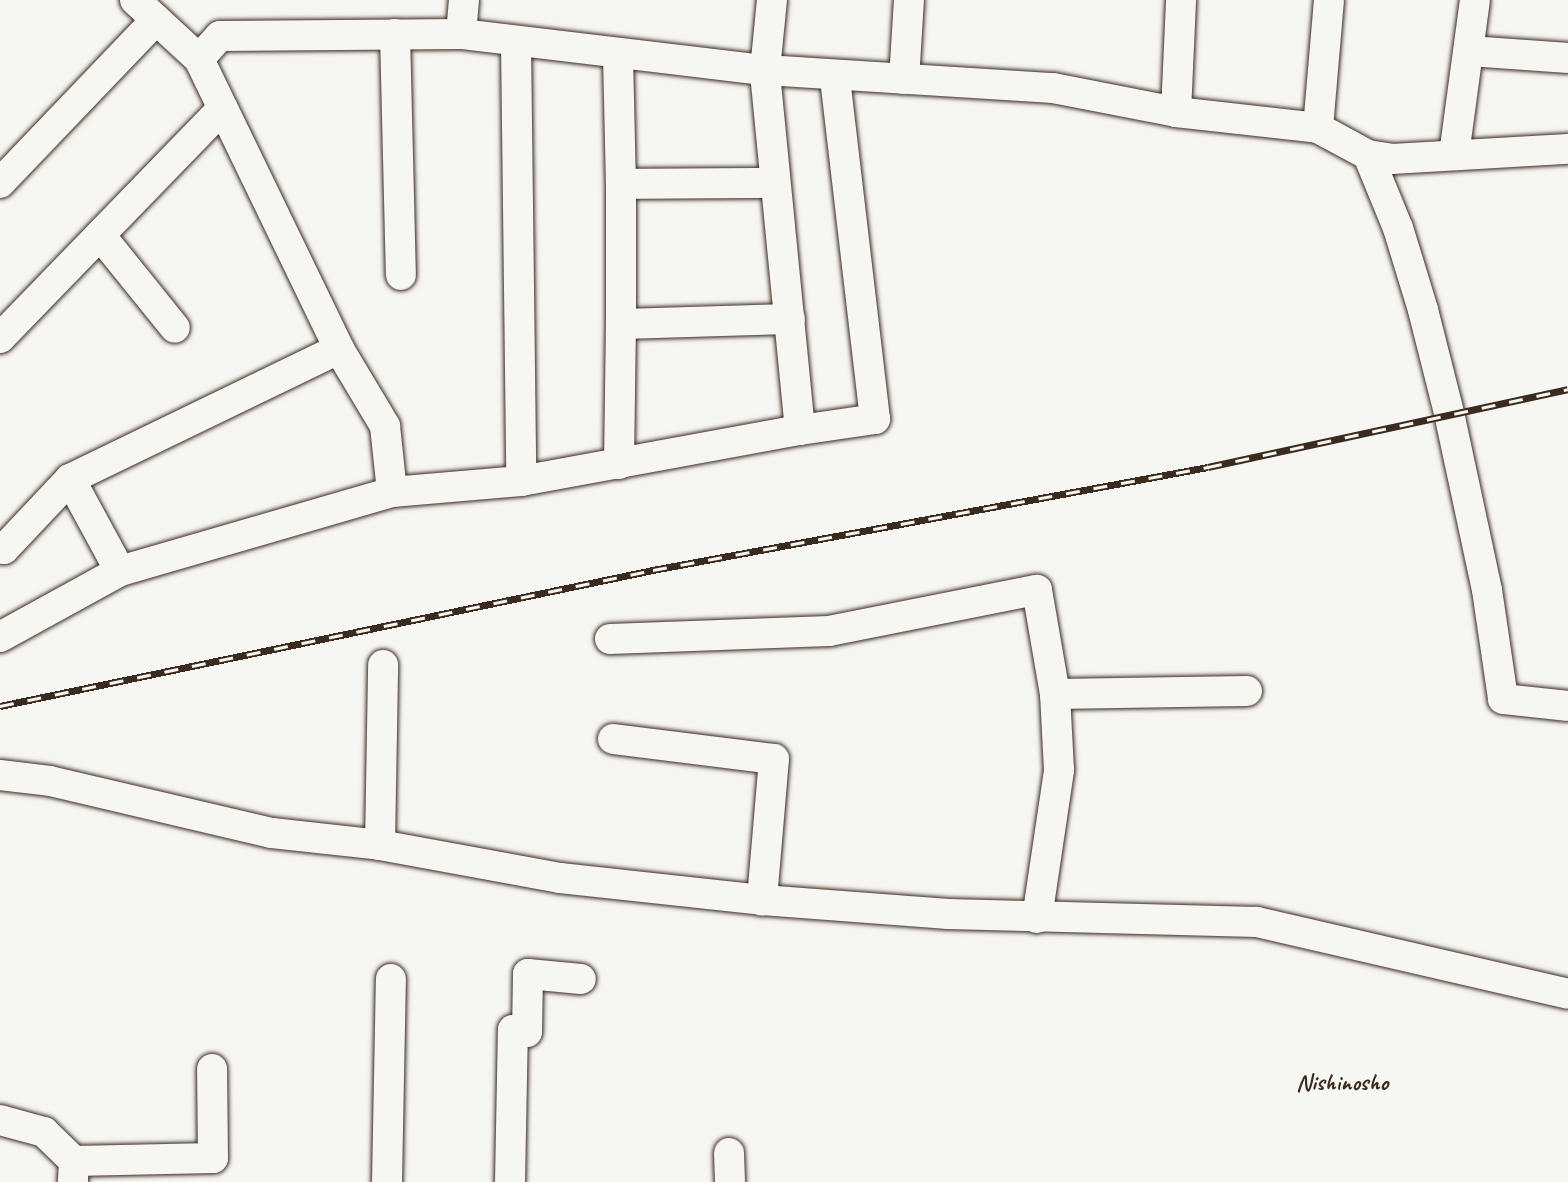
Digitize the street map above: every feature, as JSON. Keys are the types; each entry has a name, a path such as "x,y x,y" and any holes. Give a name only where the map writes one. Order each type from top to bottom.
{"street":[{"path":"135,0 199,59 339,349 385,426 392,492"},
{"path":"460,34 464,0"},
{"path":"772,0 765,70 774,183 800,430"},
{"path":"904,79 909,0"},
{"path":"1176,112 1181,0"},
{"path":"1318,128 1329,0"},
{"path":"1454,156 1470,51 1475,0"},
{"path":"0,183 156,20"},
{"path":"395,34 401,274"},
{"path":"199,59 220,36 460,34 618,55 765,70 1053,88 1176,112 1318,128 1368,155 1392,159 1568,149"},
{"path":"516,42 520,481"},
{"path":"1470,51 1568,58"},
{"path":"618,55 621,184 619,464"},
{"path":"0,637 120,571 392,492 520,481 800,430 875,419 835,76"},
{"path":"0,338 222,108"},
{"path":"1368,155 1398,228 1423,310 1449,413 1487,590 1503,699 1568,706"},
{"path":"621,184 774,183"},
{"path":"100,235 175,328"},
{"path":"621,324 790,319"},
{"path":"0,548 4,549 70,479 339,349"},
{"path":"70,479 120,571"},
{"path":"610,639 829,631 1037,590 1055,694 1059,770 1037,918"},
{"path":"380,844 383,665"},
{"path":"1055,694 1247,691"},
{"path":"613,739 774,759 762,900"},
{"path":"4,781 50,782 272,833 380,844 560,878 762,900 948,914 1257,922 1568,994"},
{"path":"510,1182 513,1030 527,1032 528,974 581,979"},
{"path":"387,1182 391,979"},
{"path":"0,1120 44,1132 73,1171 213,1158 212,1069"},
{"path":"729,1153 730,1182"}],"railway":[{"path":"0,706 653,570 1208,467 1568,389"}],"district":[{"name":"Nishinosho","path":"1342,1083"}]}
